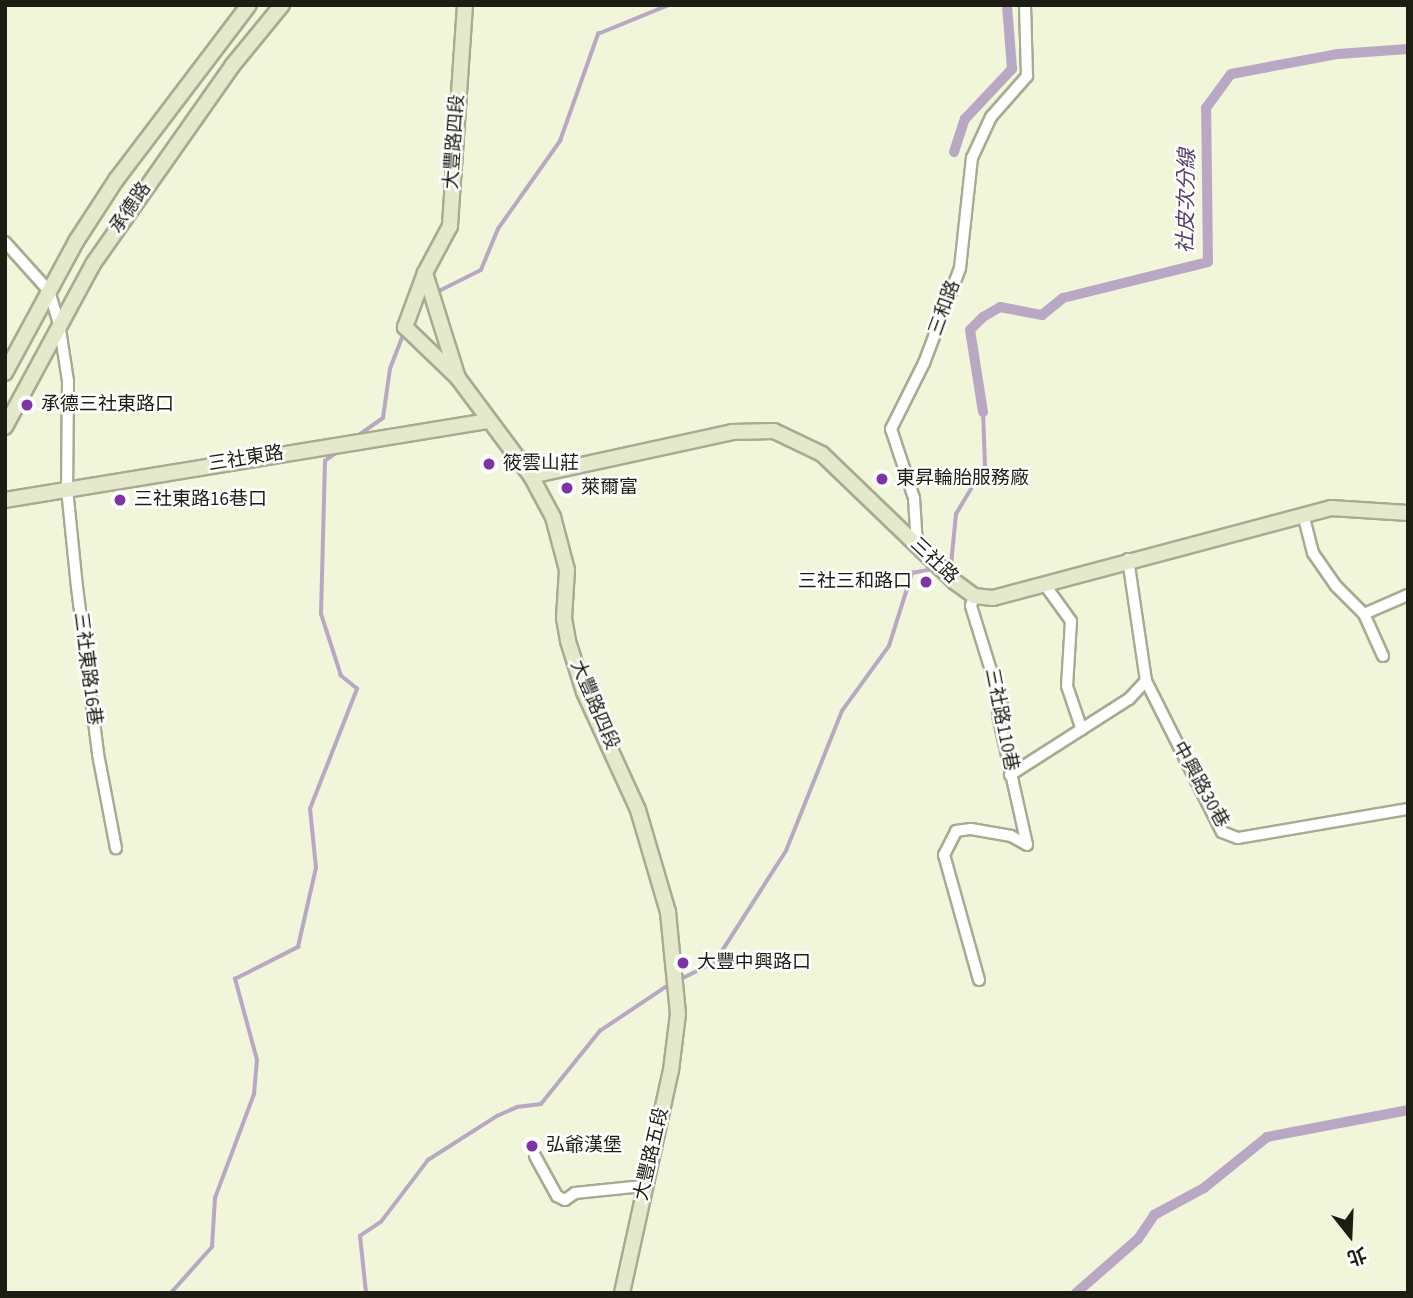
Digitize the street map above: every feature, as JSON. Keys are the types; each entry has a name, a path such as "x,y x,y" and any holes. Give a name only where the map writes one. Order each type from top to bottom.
{"street":[{"name":"承德路","path":"5,373 49,291 116,180 249,5"},
{"name":"承德路","path":"5,427 59,323 146,185 282,5"},
{"name":"大豐路四段","path":"465,5 450,226 425,273 405,327 458,378 531,476 563,546 568,570 564,618 577,670 656,860 672,937 678,1014"},
{"name":"三和路","path":"917,545 914,498 891,429 924,363 960,268 972,158 991,117 1027,76 1025,5"},
{"path":"5,242 49,291"},
{"name":"大豐路四段","path":"425,273 458,378"},
{"name":"三社東路16巷","path":"49,291 59,323 68,381 67,489 98,754 116,848"},
{"name":"三社東路","path":"5,500 488,421"},
{"name":"三社路","path":"531,476 733,432 774,431 822,454 974,596 993,598 1128,559 1303,514 1355,507 1408,513"},
{"path":"1303,514 1314,553 1336,586 1364,614 1383,656"},
{"name":"中興路30巷","path":"1128,559 1146,681 1222,832 1238,838 1408,809"},
{"path":"1045,585 1071,621 1067,686 1082,730"},
{"path":"1364,614 1408,595"},
{"name":"三社路110巷","path":"974,596 971,606 1002,706 998,715 1027,845 1011,836 971,829 956,831 944,855 970,933 979,980"},
{"path":"1010,775 1129,699 1146,681"},
{"name":"大豐路五段","path":"622,1293 643,1186 671,1070 678,1014"},
{"path":"535,1156 557,1196 565,1200 575,1193 643,1186"}],"waterway":[{"path":"435,293 481,270 498,229 560,141 598,34 669,5"},
{"path":"954,152 965,119 1012,69 1007,5"},
{"name":"社皮次分線","path":"983,412 970,330 983,317 1000,307 1042,315 1063,298 1208,262 1206,108 1231,74 1338,54 1408,49"},
{"path":"356,437 383,418 390,369 404,332"},
{"path":"944,566 951,565 956,514 985,466 983,412"},
{"path":"171,1293 212,1247 215,1198 254,1094 257,1060 235,979 298,947 316,868 310,809 357,689 341,676 321,614 325,461 339,451"},
{"path":"677,981 715,962 786,851 842,711 889,646 912,573 933,569"},
{"path":"366,1293 360,1236 381,1222 428,1160 497,1116 517,1107 541,1104 600,1031 670,984"},
{"path":"1076,1293 1138,1239 1154,1215 1204,1188 1267,1137 1408,1110"}],"place":[{"name":"承德三社東路口","path":"27,405"},
{"name":"筱雲山莊","path":"489,464"},
{"name":"東昇輪胎服務廠","path":"882,479"},
{"name":"萊爾富","path":"567,488"},
{"name":"三社東路16巷口","path":"120,500"},
{"name":"三社三和路口","path":"926,582"},
{"name":"大豐中興路口","path":"683,963"},
{"name":"弘爺漢堡","path":"532,1146"}]}
